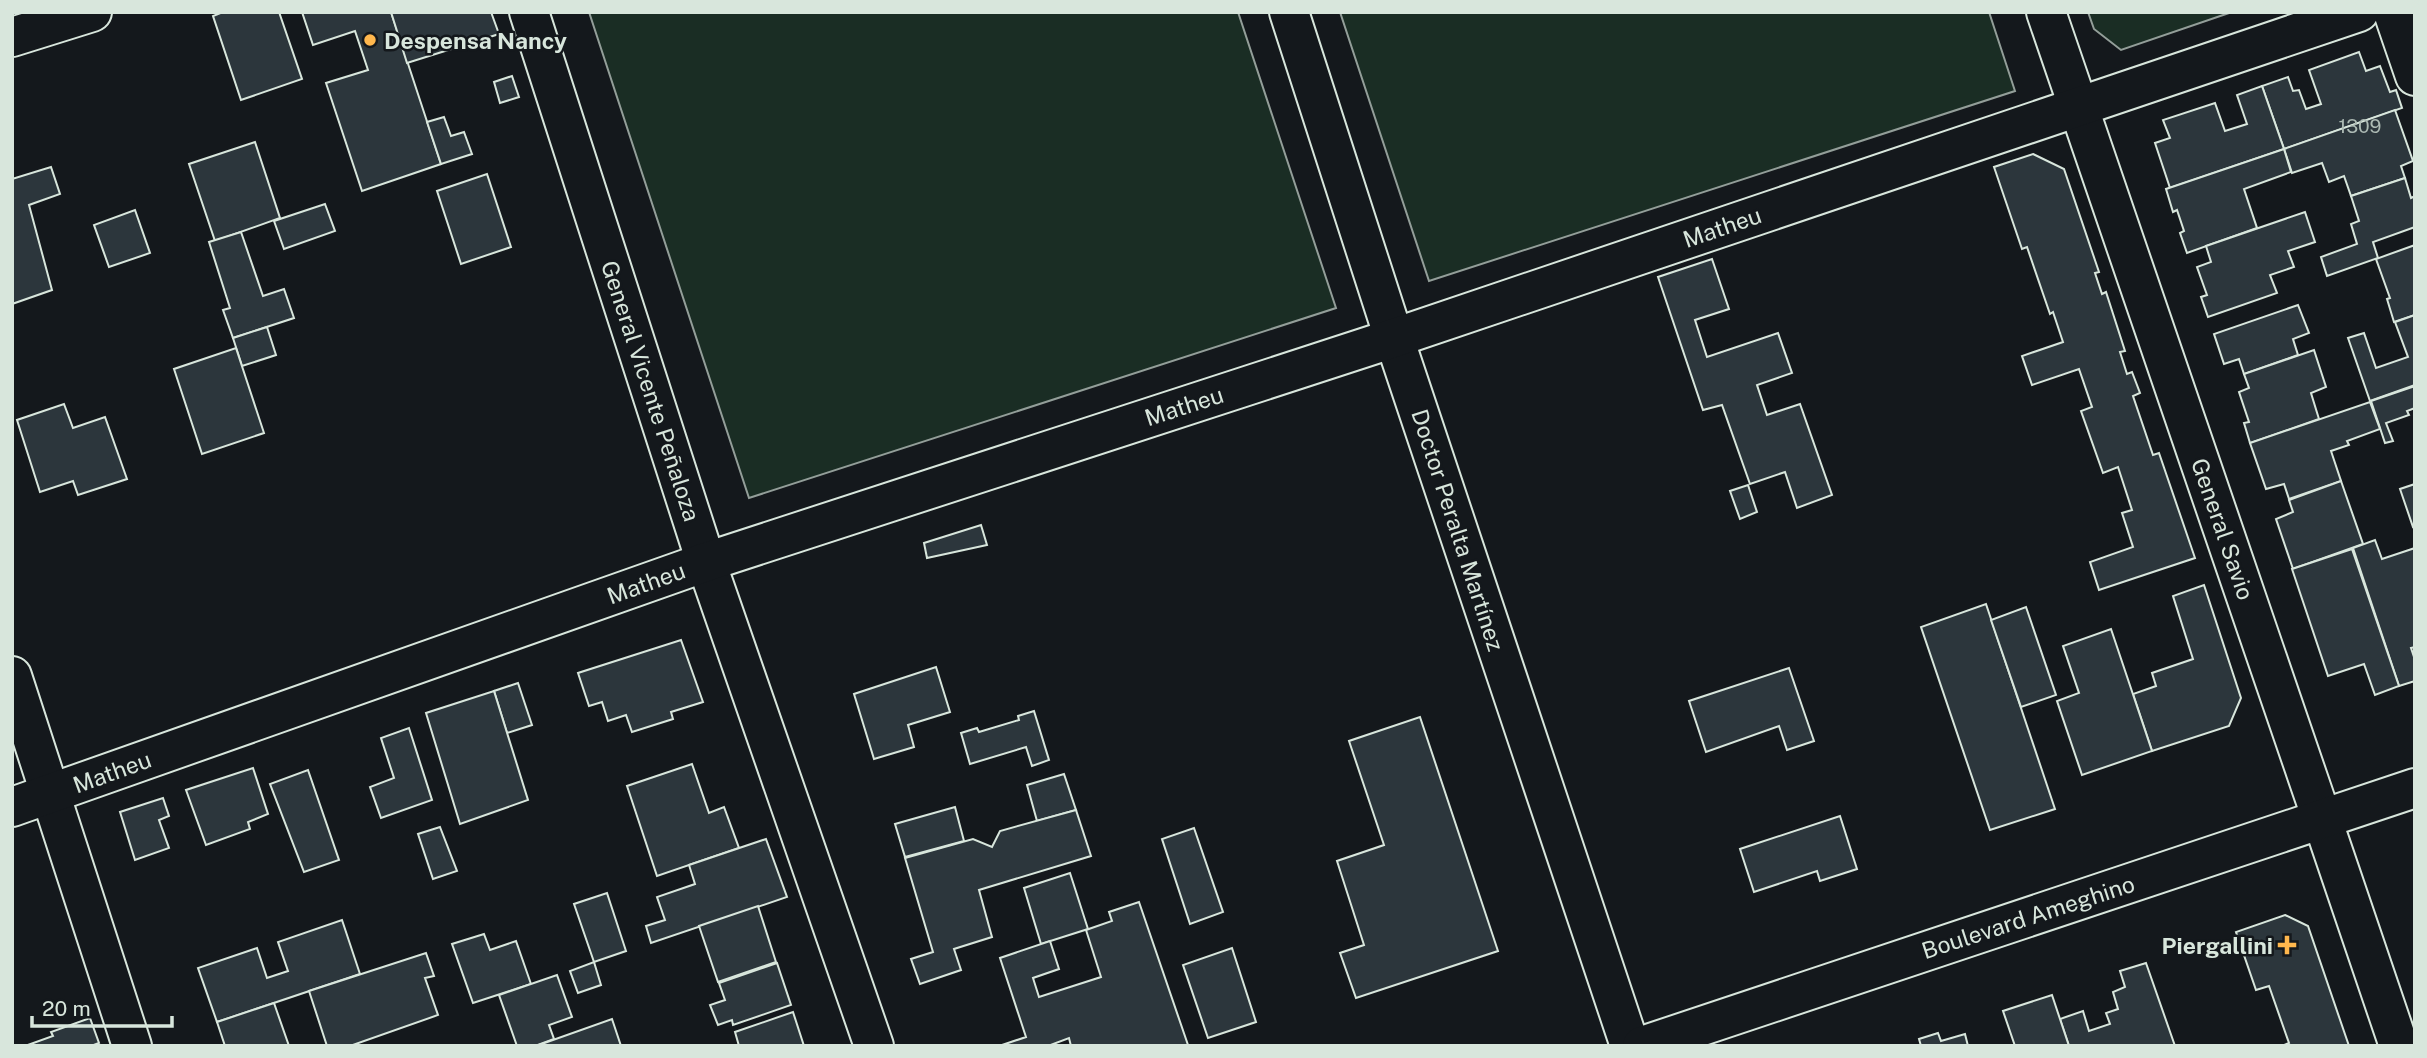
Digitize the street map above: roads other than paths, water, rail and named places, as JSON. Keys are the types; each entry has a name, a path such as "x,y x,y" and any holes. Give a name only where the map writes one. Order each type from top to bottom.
{"street":[{"path":"12,37 92,12"},
{"name":"General Vicente Peñaloza","path":"529,12 706,562 874,1046"},
{"name":"Doctor Peralta Martínez","path":"1289,12 1394,338 1630,1046"},
{"name":"General Savio","path":"2046,12 2399,1046"},
{"name":"Matheu","path":"12,807 706,562 1394,338 2359,12"},
{"path":"2393,12 2415,76"},
{"path":"12,676 132,1046"},
{"name":"Boulevard Ameghino","path":"1642,1046 2415,788"}],"place":[{"name":"Despensa Nancy","path":"370,40"},
{"name":"Piergallini","path":"2287,945"}]}
